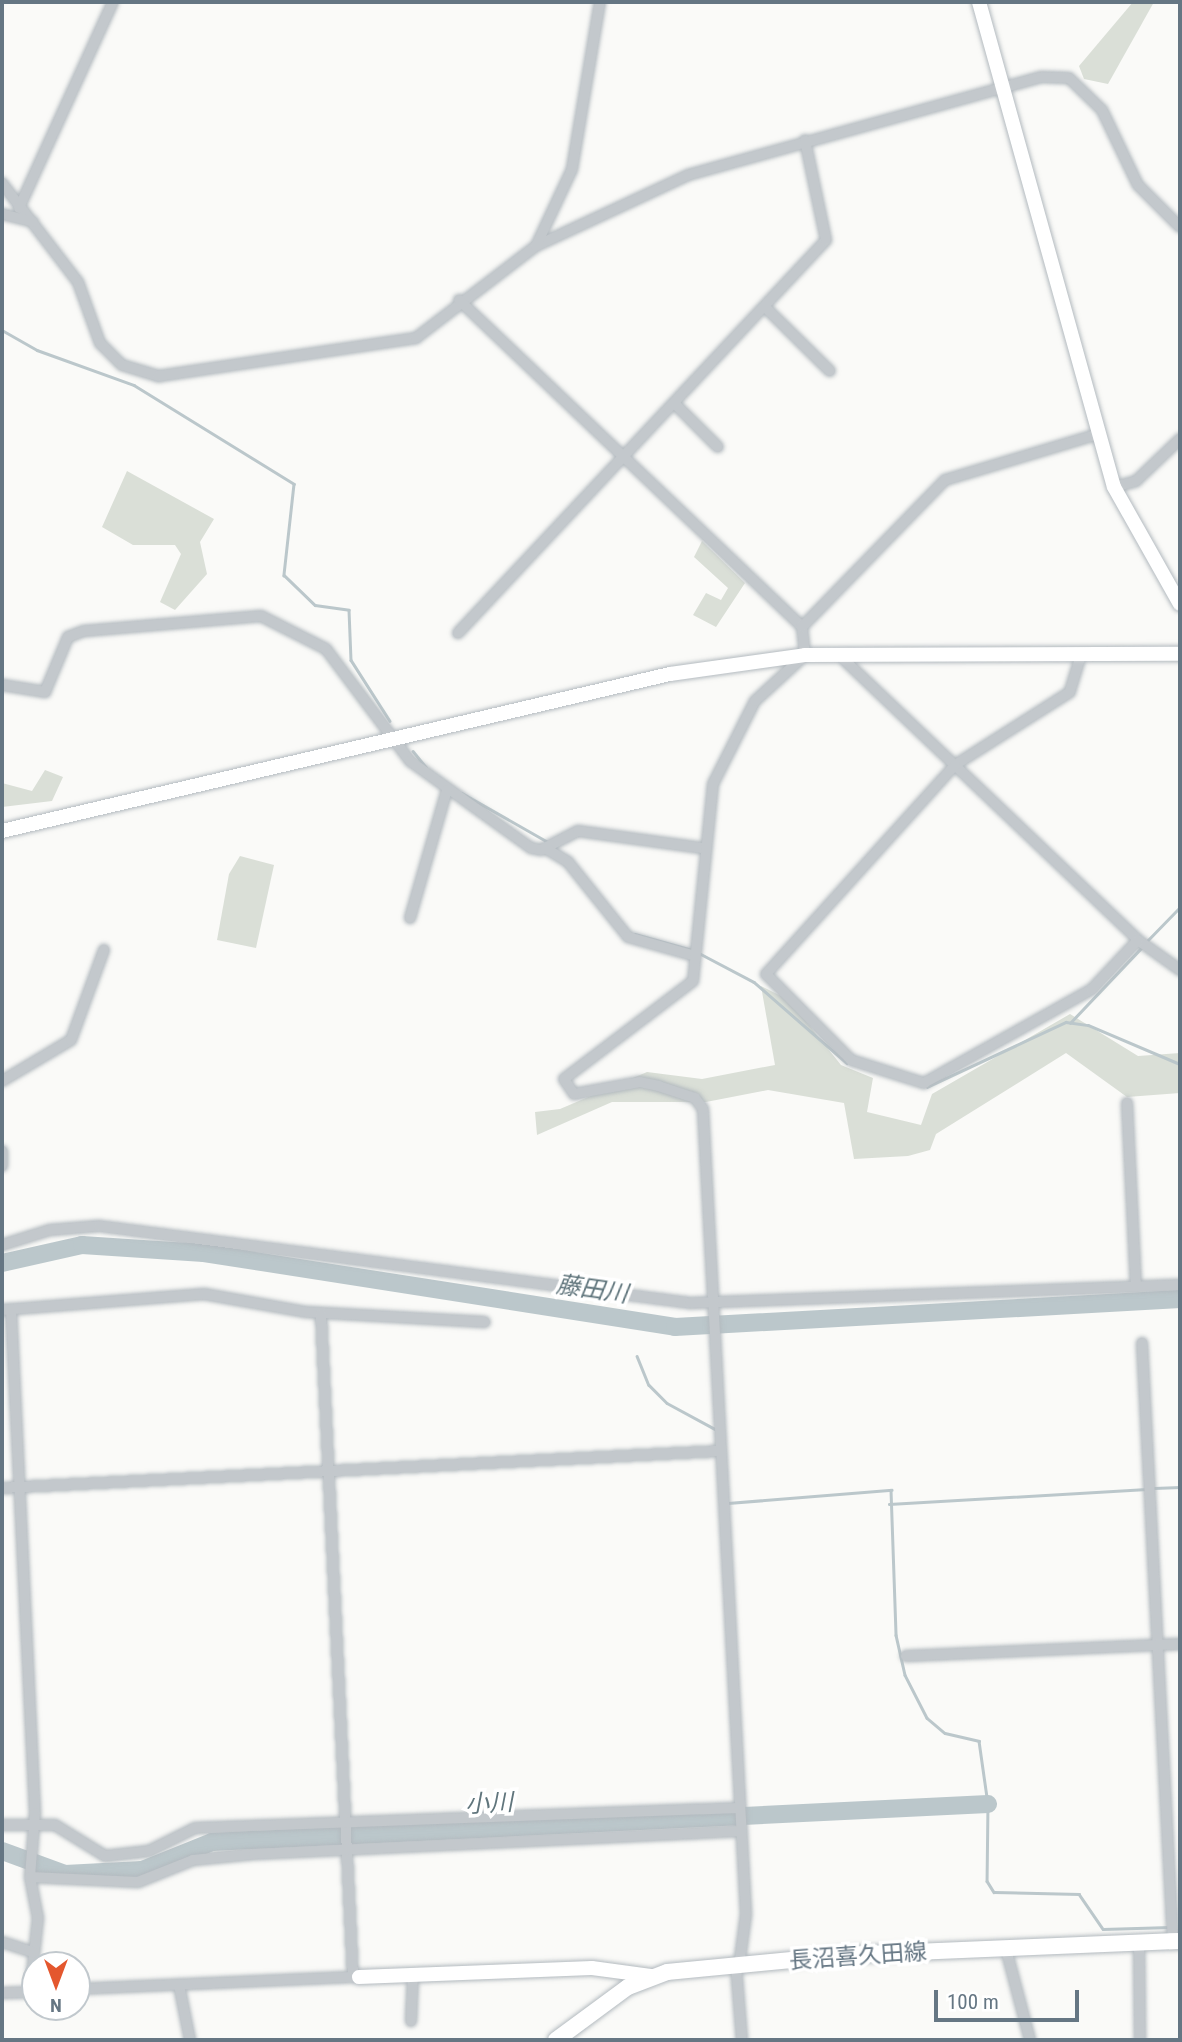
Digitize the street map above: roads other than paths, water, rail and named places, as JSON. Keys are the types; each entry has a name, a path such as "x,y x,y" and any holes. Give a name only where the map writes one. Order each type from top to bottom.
{"main road":[{"name":"長沼喜久田線","path":"558,2040 652,1976 738,1966 1006,1949 1176,1942"}],"street":[{"path":"19,208 113,2"},
{"path":"536,246 572,169 600,2"},
{"path":"979,2 1114,487 1180,604"},
{"path":"2,183 19,208 35,222 79,282 100,343 122,365 144,374 416,338 459,300 536,246 688,175 805,140 1041,77 1069,78 1102,110 1138,185 1180,227"},
{"path":"458,633 826,240 805,140"},
{"path":"2,214 35,222"},
{"path":"459,300 620,460 802,626 806,655"},
{"path":"765,307 830,371"},
{"path":"674,403 718,447"},
{"path":"802,626 945,481 1098,434"},
{"path":"1114,487 1136,481 1180,439"},
{"path":"2,685 45,692 68,637 84,631 261,616 300,632 338,660 392,740 447,790 505,833 545,848 568,862 628,936 695,956"},
{"path":"838,654 1138,940 1180,970"},
{"path":"2,831 670,674 806,655 1180,654"},
{"path":"742,2040 738,1966 746,1914 739,1831 703,1109 695,1098 640,1082 574,1094 564,1082 568,1071 689,985 695,956 702,848 721,761 755,701 806,655"},
{"path":"1081,655 1070,692 955,765 766,974 851,1060 904,1084 935,1082 1092,989 1138,940"},
{"path":"410,918 427,843 447,790"},
{"path":"545,848 578,831 702,848"},
{"path":"2,1081 71,1040 104,950"},
{"path":"1127,1103 1136,1286"},
{"path":"2,1152 2,1166"},
{"path":"2,1245 50,1230 99,1226 616,1295 713,1301 1180,1285"},
{"path":"33,1951 38,1918 30,1873 33,1824 20,1488 7,1310 204,1294 321,1314 485,1322"},
{"path":"321,1314 347,1847 356,1977"},
{"path":"1142,1343 1156,1645 1176,1942"},
{"path":"2,1489 720,1451"},
{"path":"906,1656 1180,1644"},
{"path":"2,1825 55,1825 105,1856 149,1852 195,1828 738,1808"},
{"path":"30,1873 138,1882 194,1860 347,1847 739,1831"},
{"path":"2,1942 30,1951"},
{"path":"1139,1943 1140,2040"},
{"path":"1006,1949 1030,2040"},
{"path":"91,1988 593,1968 652,1976"},
{"path":"411,2021 413,1975"},
{"path":"178,1985 190,2040"},
{"path":"2,1993 21,1992"}],"waterway":[{"path":"2,330 37,350 134,385 294,484 284,575 315,605 349,610 351,660 390,721"},
{"path":"413,751 426,767"},
{"path":"462,793 548,842"},
{"path":"1146,942 1180,907"},
{"path":"635,934 689,949"},
{"path":"1070,1023 1142,947"},
{"path":"699,953 754,982 847,1063"},
{"path":"927,1087 1066,1022 1088,1025 1180,1064"},
{"name":"藤田川","path":"2,1263 82,1245 204,1253 675,1327 1180,1299"},
{"path":"637,1356 649,1385 667,1403 717,1430"},
{"path":"1154,1488 1180,1487"},
{"path":"889,1504 1147,1489"},
{"path":"728,1503 891,1490 896,1635 905,1675 927,1718 945,1733 979,1741 988,1804 987,1881 994,1892 1079,1894 1103,1929 1170,1927"},
{"name":"小川","path":"2,1851 65,1874 142,1870 212,1842 988,1804"}]}
